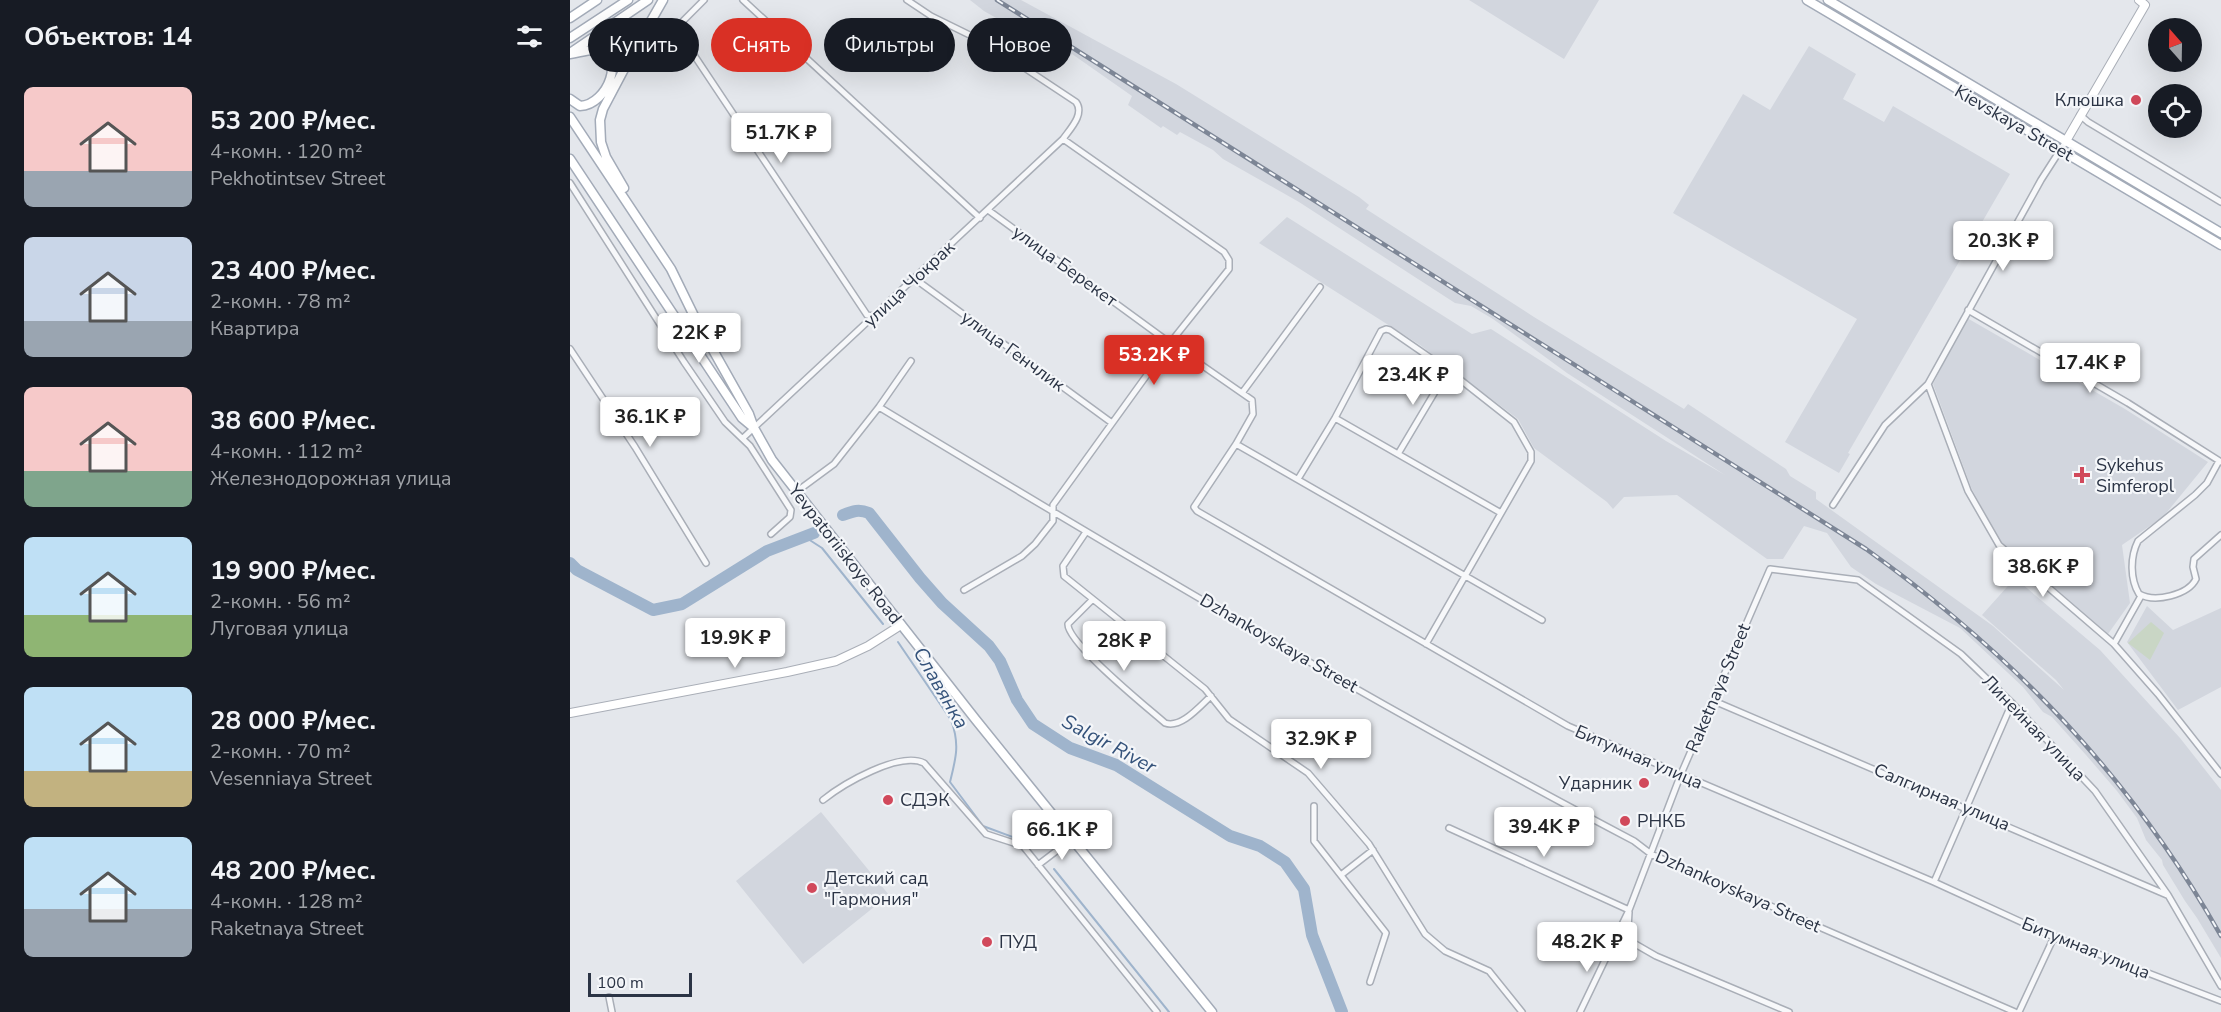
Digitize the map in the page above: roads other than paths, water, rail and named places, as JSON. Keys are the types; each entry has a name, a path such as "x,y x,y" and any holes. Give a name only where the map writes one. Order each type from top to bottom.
{"main road":[{"path":"570,18 597,0"},
{"path":"570,32 618,0"},
{"path":"570,38 628,0"},
{"path":"570,54 648,0"},
{"path":"663,0 603,110 600,120 600,136 610,165 671,269 695,318 749,414 754,428"},
{"name":"Kievskaya Street","path":"1807,0 2221,245"},
{"name":"Kievskaya Street","path":"1828,0 2221,233"},
{"path":"2066,141 2144,2"},
{"path":"570,54 587,50 602,52 609,59 612,70 605,90 592,104 580,106 570,99"},
{"path":"570,117 671,269"},
{"path":"570,160 742,418 754,428"},
{"name":"Yevpatoriiskoye Road","path":"754,428 772,460 796,492 1212,1012"},
{"path":"570,713 836,661 868,646 901,625"}],"street":[{"path":"704,0 676,28 867,315 874,316"},
{"path":"742,0 980,218"},
{"name":"улица Чокрак","path":"743,438 1063,140 1080,113 1080,107 1076,102 990,45 932,16 907,0"},
{"path":"2080,115 2221,202"},
{"path":"963,590 1022,556 1035,544 1053,521 1053,505 1170,344 1229,270 1229,260 1224,252 1063,140"},
{"path":"1833,505 1885,424 1928,384 2041,180 2066,141"},
{"path":"570,183 725,423 743,438 791,510 790,517 771,534"},
{"name":"улица Берекет","path":"988,210 1170,344 1252,400 1253,404"},
{"name":"улица Генчлик","path":"915,279 1112,423"},
{"path":"1242,393 1320,287"},
{"path":"1968,310 2128,403 2220,461 2207,483 2195,495 2138,541 2131,560 2137,590 2141,596 2162,599 2191,586 2196,579 2194,559 2221,535"},
{"path":"1298,479 1335,418 1383,330 1390,330 1448,370 1517,425 1531,452 1531,461 1426,644"},
{"path":"570,349 635,447 706,563"},
{"path":"796,492 834,464 879,407 911,361"},
{"path":"1398,454 1448,370"},
{"path":"1928,384 1968,491 1999,545 2114,644 2158,694 2220,772"},
{"name":"Битумная улица","path":"1253,404 1253,414 1194,507 1195,510 1568,726 1935,882 2054,936 2221,1001"},
{"name":"Dzhankoyskaya Street","path":"879,407 1086,532 1509,776 1634,841 1651,854 2015,1012"},
{"path":"1335,418 1501,513"},
{"path":"1236,444 1542,620"},
{"path":"1086,532 1063,566 1062,570 1066,579 1205,689 1229,719 1308,773 1373,850 1425,934 1445,951 1489,972 1522,1012"},
{"name":"Raketnaya Street","path":"1580,1012 1629,910 1681,774 1770,569"},
{"name":"Линейная улица","path":"1770,569 1858,580 1960,654 2012,703 2095,791 2169,896 2221,986"},
{"path":"2114,644 2141,596"},
{"path":"1092,600 1068,627 1069,632 1100,666 1165,723 1172,725 1179,723 1211,696"},
{"name":"Салгирная улица","path":"1714,700 2169,896"},
{"path":"1935,882 2012,703"},
{"path":"823,800 841,786 889,765 914,760 921,761 927,765 986,834 1023,846 1156,1012"},
{"path":"1314,806 1314,842 1386,933 1370,982"},
{"path":"1449,828 1629,910"},
{"path":"1038,865 1072,839"},
{"path":"1341,875 1373,850"},
{"name":"Raketnaya Street","path":"1614,944 1623,937 1628,928 1629,910"},
{"path":"2019,1012 2054,936"},
{"path":"1623,937 1656,956 1789,1012"},
{"path":"609,997 612,1012"}],"waterway":[{"name":"Salgir River","path":"843,515 856,511 869,513 942,603 989,646 1000,661 1017,700 1033,724 1070,748 1116,765 1230,836 1260,846 1285,862 1304,889 1312,935 1342,1012"},
{"name":"Salgir River","path":"570,563 577,570 653,610 682,604 767,551 814,533"},
{"name":"Славянка","path":"805,537 822,548 883,624"},
{"name":"Славянка","path":"898,642 951,720 956,751 950,782 983,826 1034,845"},
{"name":"Славянка","path":"1054,869 1169,1012"}],"railway":[{"path":"997,0 1866,549 1920,589 2019,676 2108,772 2149,824 2186,878 2221,936"}],"place":[{"name":"Клюшка","path":"2136,100"},
{"name":"Sykehus Simferopl","path":"2082,475"},
{"name":"Ударник","path":"1644,783"},
{"name":"СДЭК","path":"888,800"},
{"name":"РНКБ","path":"1625,821"},
{"name":"Детский сад \"Гармония\"","path":"812,888"},
{"name":"ПУД","path":"987,942"}]}
